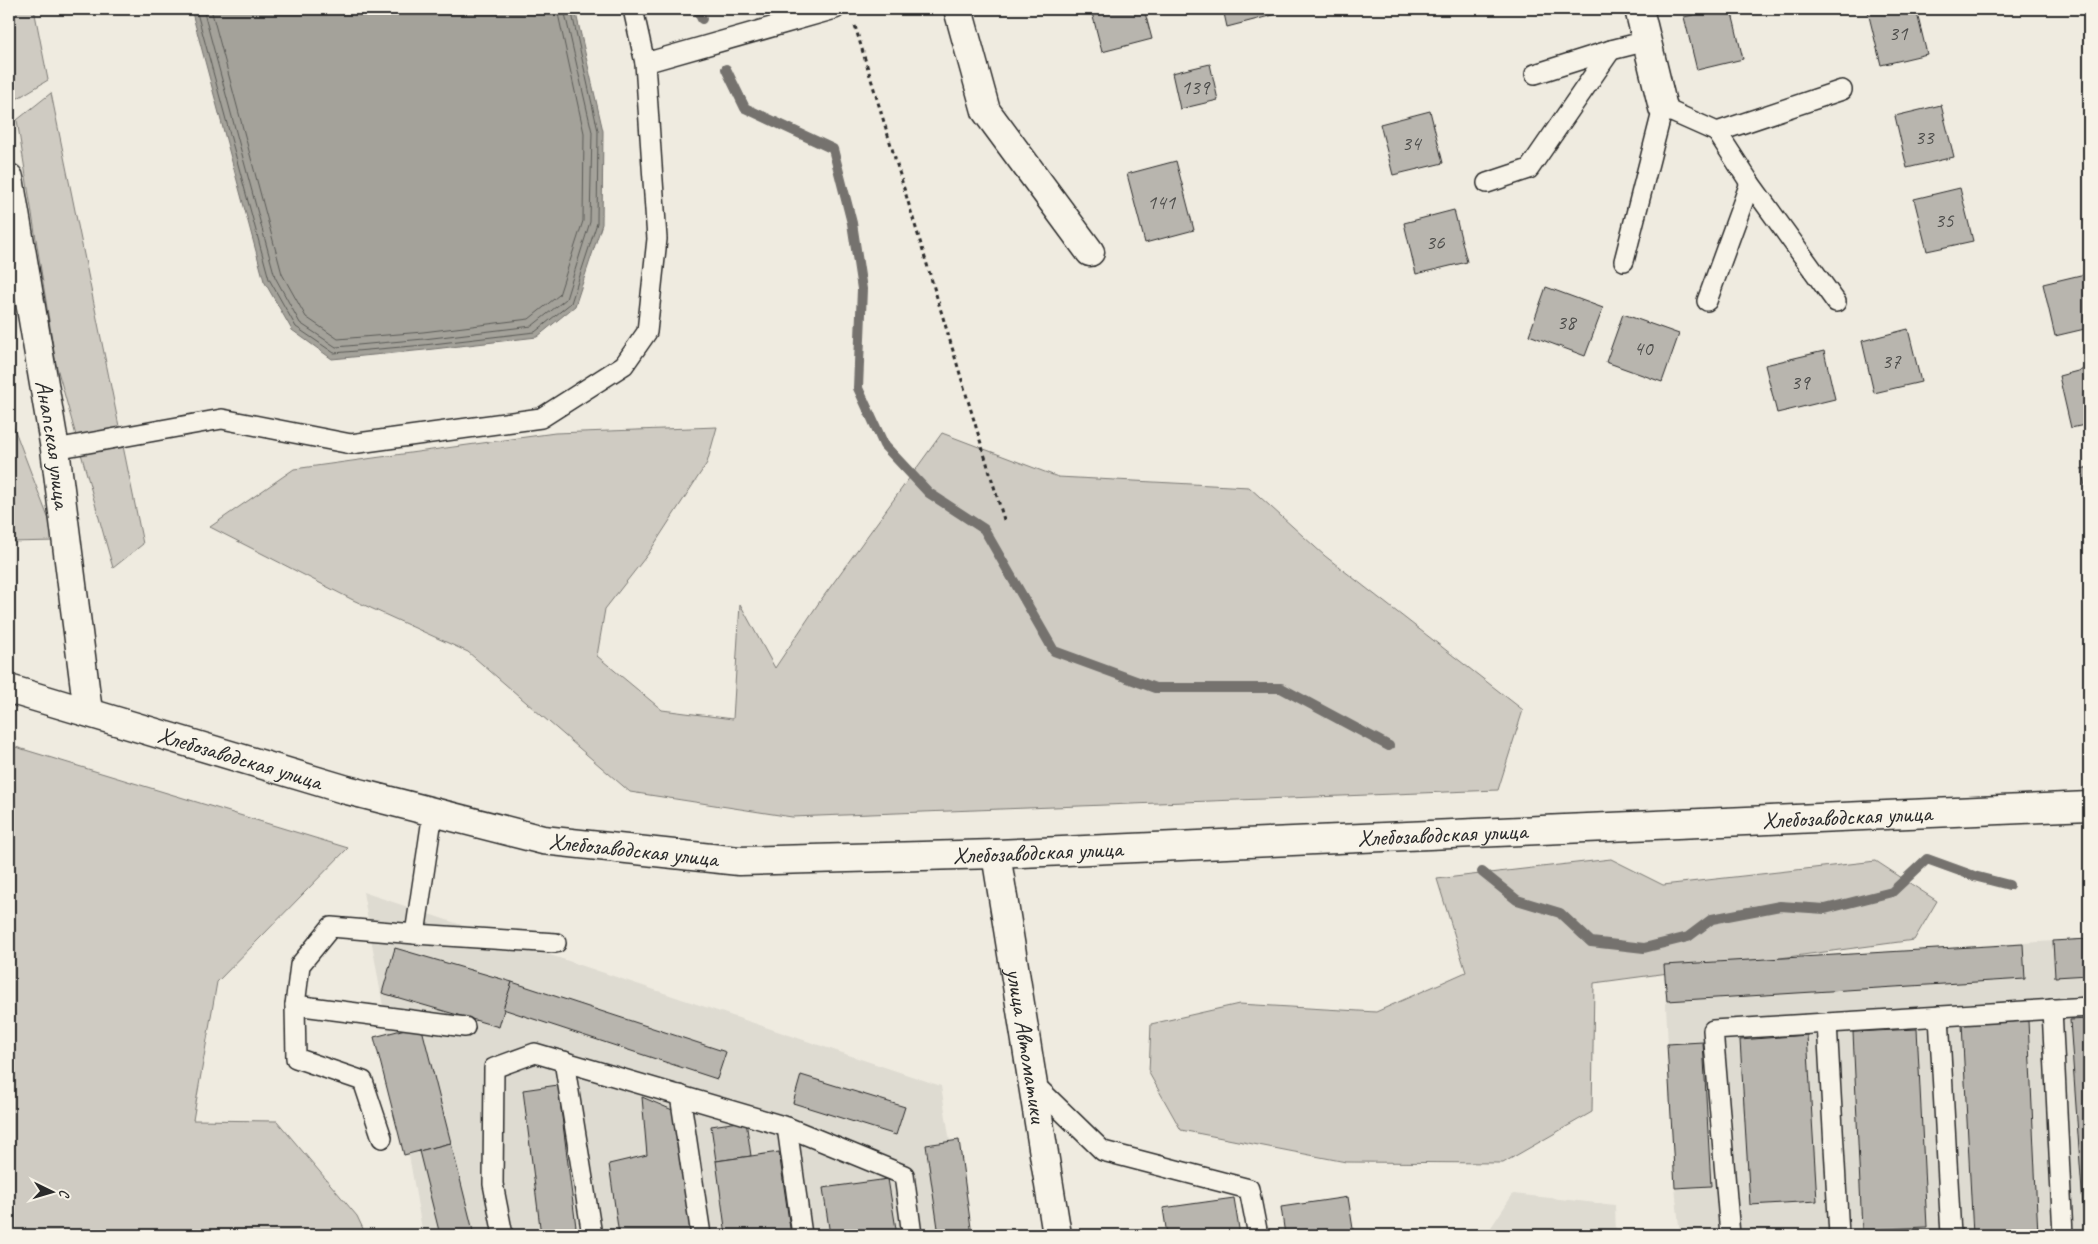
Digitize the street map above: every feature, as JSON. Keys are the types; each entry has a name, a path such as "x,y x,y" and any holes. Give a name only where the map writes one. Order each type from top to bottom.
{"main road":[{"path":"958,9 986,111 1090,252"},
{"path":"1639,9 1663,108"},
{"name":"Анапская улица","path":"9,178 55,449 88,712"},
{"name":"Хлебозаводская улица","path":"9,689 347,790 543,840 739,861 996,854 2089,806"},
{"name":"улица Автоматики","path":"996,854 1057,1235"}],"lane":[{"path":"55,449 222,420 351,444 540,418 624,365 648,332 657,239 645,63 633,9"},
{"path":"645,63 835,9"},
{"path":"1536,74 1611,50 1647,41"},
{"path":"1487,183 1530,168 1611,50"},
{"path":"1718,132 1842,90"},
{"path":"1624,261 1663,108 1718,132 1750,183 1836,302"},
{"path":"1707,300 1750,183"},
{"path":"415,934 433,812"},
{"path":"382,1138 363,1082 296,1058 295,1005 300,964 331,927 556,943"},
{"path":"295,1005 465,1027"},
{"path":"1730,1235 1713,1030 2089,1007"},
{"path":"2052,1009 2063,1235"},
{"path":"1939,1016 1951,1235"},
{"path":"1826,1023 1839,1235"},
{"path":"503,1235 493,1184 494,1068 535,1053 787,1126 904,1175 912,1235"},
{"path":"564,1061 592,1235"},
{"path":"1032,1082 1104,1151 1249,1189 1258,1235"},
{"path":"680,1095 700,1235"},
{"path":"787,1126 802,1235"}],"path":[{"path":"853,18 1005,523"}],"shaded area":[{"path":"9,9 34,9 48,80 13,101 9,76"},
{"path":"51,93 143,544 113,568 56,364 17,120"},
{"path":"9,415 57,541 9,542"},
{"path":"717,427 707,463 648,554 605,609 597,656 662,710 733,719 740,604 775,668 818,604 942,433 1058,477 1249,487 1325,556 1523,710 1498,790 792,817 630,792 468,652 353,600 210,527 294,469 555,433"},
{"path":"9,745 348,848 217,982 193,1120 277,1121 357,1216 366,1235 9,1235"},
{"path":"1611,859 1663,885 1876,861 1937,901 1914,940 1594,983 1592,1112 1503,1163 1346,1162 1181,1130 1149,1073 1151,1024 1239,1004 1376,1012 1466,972 1437,879"},
{"path":"363,892 941,1086 965,1235 423,1235"},
{"path":"2089,939 2089,1235 1680,1235 1675,1188 1664,965"},
{"path":"1513,1194 1615,1205 1616,1235 1486,1235"}],"water":[{"path":"191,9 575,9 603,131 602,224 575,306 537,337 332,359 292,330 264,281"}],"building":[{"path":"1091,9 1144,9 1152,39 1102,52"},
{"path":"1223,9 1276,9 1277,14 1227,27"},
{"path":"1720,9 1731,9 1743,59 1697,70 1684,17"},
{"path":"1883,9 1916,9 1927,54 1881,65 1868,12"},
{"path":"1210,64 1218,100 1180,109 1172,73"},
{"path":"1941,105 1954,157 1907,168 1895,116"},
{"path":"1430,111 1443,163 1393,175 1380,124"},
{"path":"1176,161 1194,230 1145,243 1127,174"},
{"path":"1960,188 1973,241 1927,251 1914,199"},
{"path":"1454,210 1467,262 1416,274 1404,223"},
{"path":"2089,273 2089,328 2055,336 2043,284"},
{"path":"1546,287 1603,308 1585,356 1529,335"},
{"path":"1623,314 1679,334 1662,382 1606,362"},
{"path":"1908,329 1921,382 1874,393 1862,341"},
{"path":"1824,351 1835,399 1777,413 1765,365"},
{"path":"2089,368 2089,424 2071,428 2059,376"},
{"path":"2089,467 2089,503 2081,469"},
{"path":"2089,939 2089,975 2055,977 2053,941"},
{"path":"2023,944 2025,979 1667,1001 1664,965"},
{"path":"395,948 512,982 499,1027 382,993"},
{"path":"512,982 726,1052 717,1079 503,1009"},
{"path":"2089,1019 2089,1235 2085,1235 2070,1020"},
{"path":"2028,1021 2038,1235 1973,1235 1962,1024"},
{"path":"421,1025 451,1143 404,1155 374,1037"},
{"path":"1917,1029 1927,1227 1862,1230 1853,1032"},
{"path":"1807,1035 1817,1201 1750,1205 1740,1040"},
{"path":"1703,1042 1711,1186 1675,1188 1667,1044"},
{"path":"801,1075 905,1107 896,1135 793,1103"},
{"path":"558,1085 577,1235 541,1235 523,1090"},
{"path":"642,1097 677,1112 692,1235 619,1235 609,1164 647,1155"},
{"path":"746,1121 751,1156 716,1161 711,1126"},
{"path":"959,1140 972,1235 939,1235 926,1145"},
{"path":"451,1143 474,1235 440,1235 419,1151"},
{"path":"779,1152 791,1235 726,1235 716,1161"},
{"path":"888,1179 897,1235 830,1235 823,1188"},
{"path":"1348,1197 1354,1235 1285,1235 1281,1207"},
{"path":"1234,1198 1240,1235 1167,1235 1163,1208"}],"waterway":[{"path":"697,9 702,19"},
{"path":"726,69 745,108 833,149 852,223 862,289 858,388 884,445 929,493 984,529 1054,651 1155,688 1281,688 1389,746"},
{"path":"1482,872 1517,900 1560,913 1591,942 1644,948 1688,937 1712,919 1780,906 1825,909 1892,892 1927,859 1974,876 2009,885"}]}
